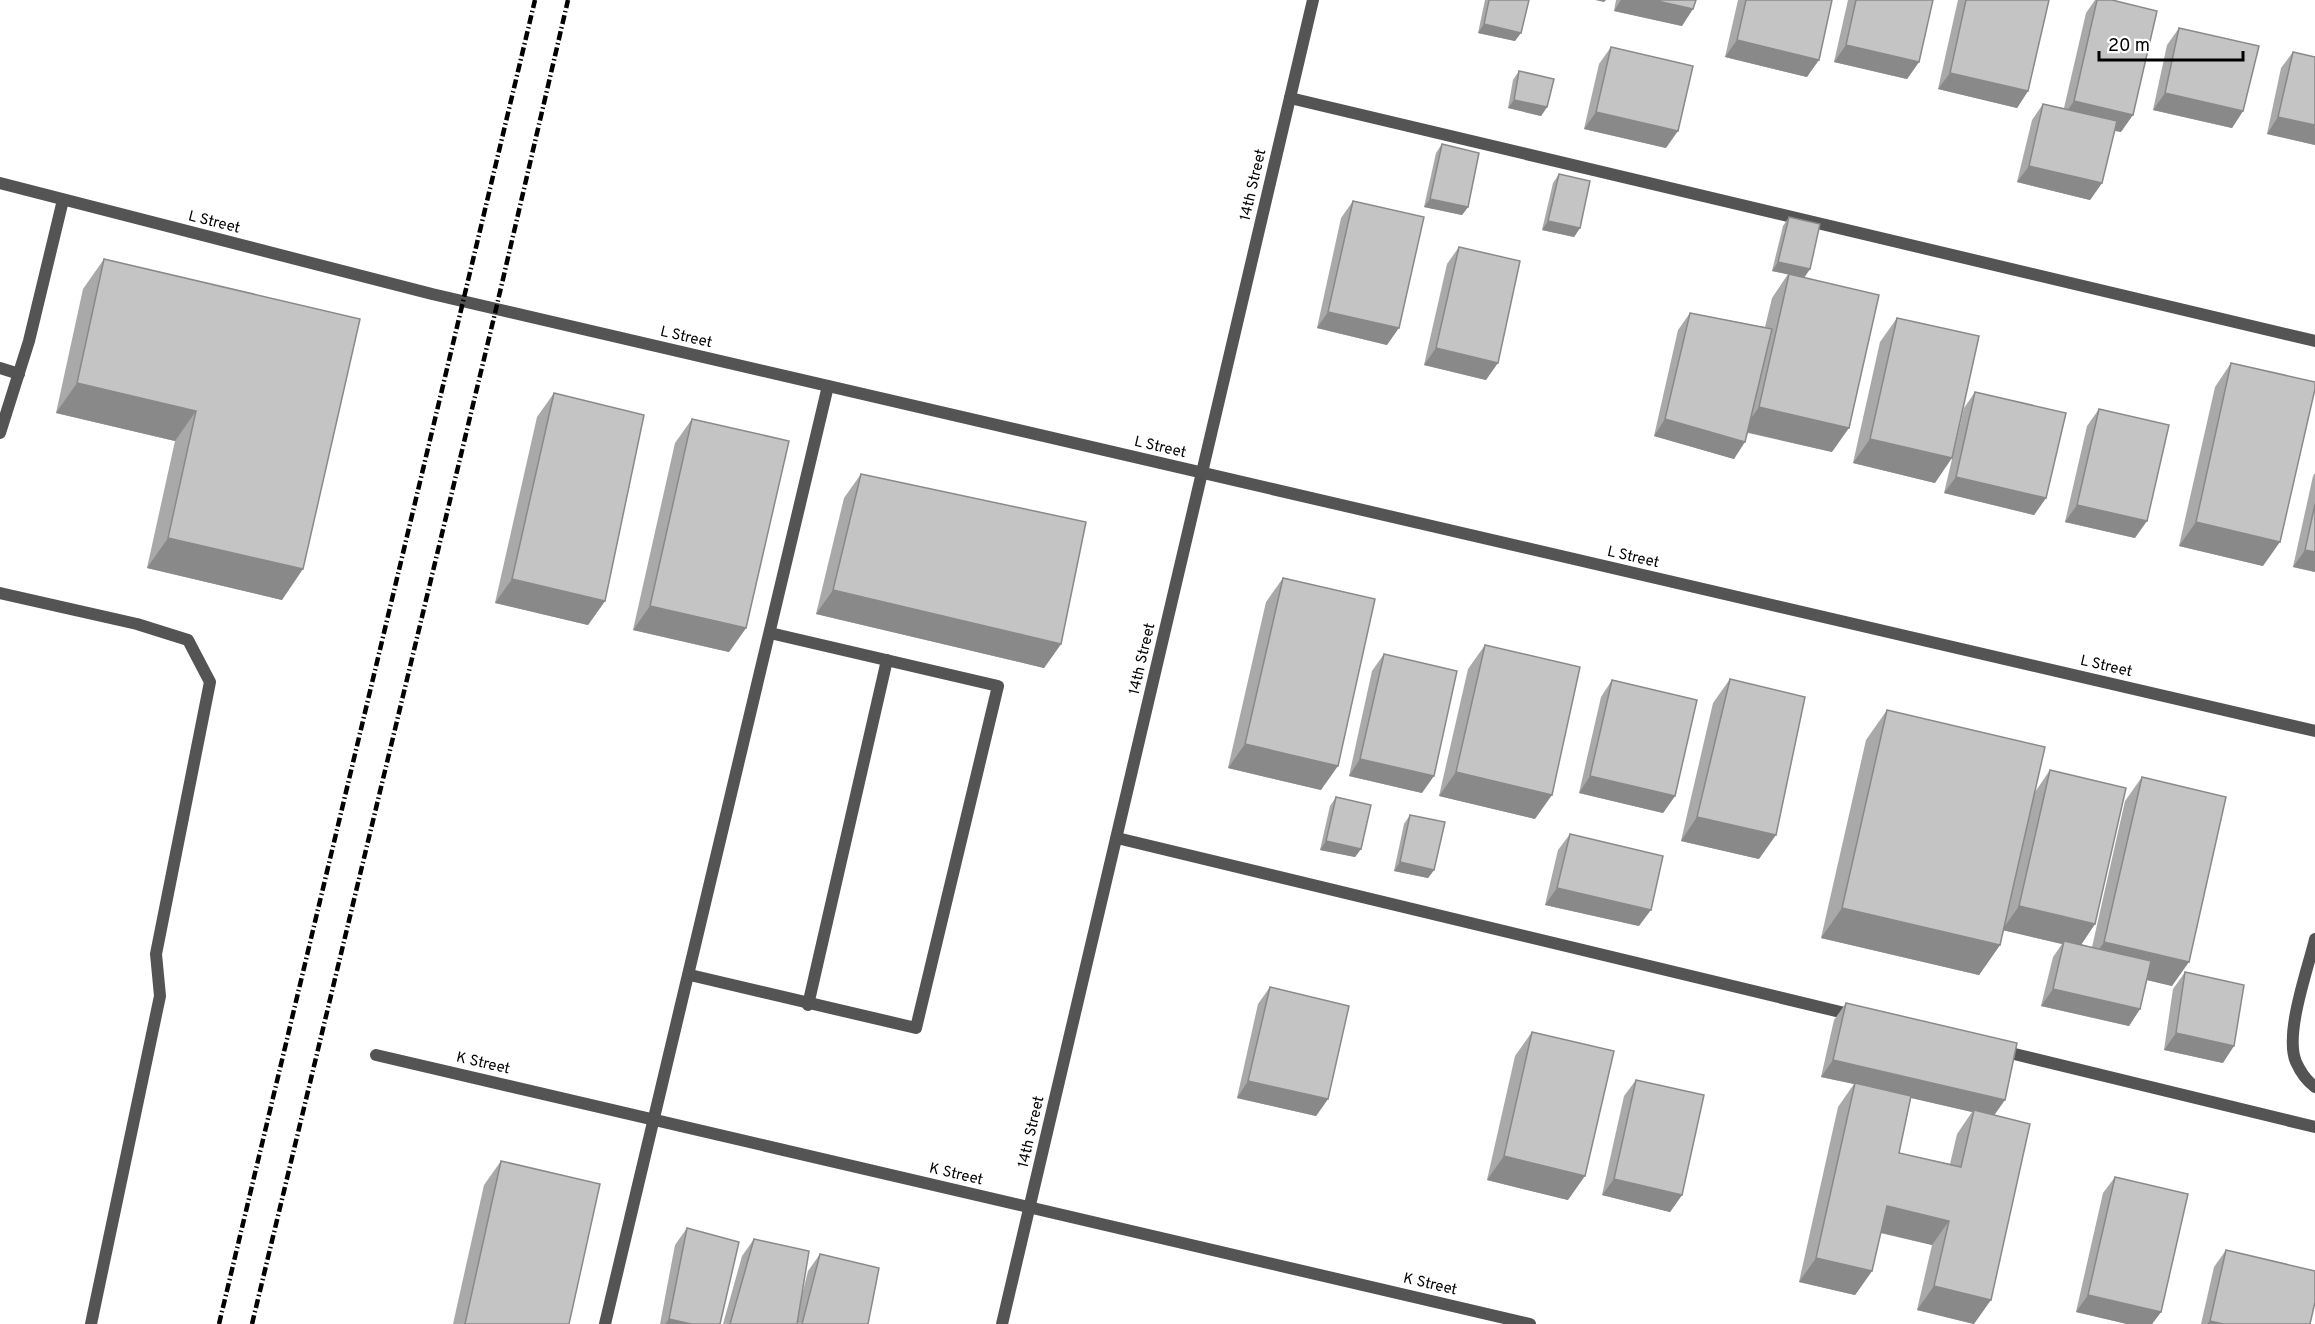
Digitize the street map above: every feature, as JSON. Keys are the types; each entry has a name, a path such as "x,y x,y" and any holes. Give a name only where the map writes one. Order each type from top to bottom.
{"street":[{"name":"14th Street","path":"1002,1324 1313,0"},
{"path":"1290,98 2315,340"},
{"name":"L Street","path":"0,183 432,294 2315,731"},
{"path":"0,433 19,374 63,200"},
{"path":"0,368 19,374"},
{"path":"605,1324 656,1119 828,386"},
{"path":"0,593 137,624 188,640 210,682 156,954 160,996 91,1324"},
{"path":"690,975 808,1005 916,1028 998,686 770,633"},
{"path":"808,1005 887,660"},
{"path":"1117,838 1861,1017"},
{"path":"2315,939 2293,1034 2295,1060 2315,1087"},
{"path":"1989,1048 2315,1127"},
{"name":"K Street","path":"376,1055 1530,1324"}],"building":[{"path":"1489,0 1529,0 1521,33 1484,24"},
{"path":"1653,0 1696,0 1693,9"},
{"path":"1746,0 1832,0 1819,60 1737,40"},
{"path":"1856,0 1933,0 1919,62 1846,45"},
{"path":"1966,0 2049,0 2028,91 1950,73"},
{"path":"2097,0 2112,0 2157,11 2133,115 2074,101"},
{"path":"2179,28 2259,46 2243,111 2165,93"},
{"path":"1611,47 1693,66 1678,131 1596,112"},
{"path":"2293,52 2315,57 2315,125 2278,117"},
{"path":"1519,71 1554,79 1547,107 1514,100"},
{"path":"2043,104 2117,121 2102,183 2029,166"},
{"path":"1442,144 1479,153 1468,207 1430,199"},
{"path":"1559,174 1590,181 1580,228 1548,221"},
{"path":"1353,201 1424,217 1399,328 1328,312"},
{"path":"1789,217 1820,224 1810,269 1778,262"},
{"path":"1459,247 1520,261 1498,363 1436,348"},
{"path":"104,259 360,319 303,569 168,538 196,411 77,383"},
{"path":"1789,274 1879,295 1849,428 1759,407"},
{"path":"1690,313 1772,329 1745,442 1665,419"},
{"path":"1897,318 1979,336 1952,458 1870,439"},
{"path":"2231,363 2315,382 2280,542 2196,522"},
{"path":"1975,392 2066,413 2046,498 1956,477"},
{"path":"554,393 644,415 605,601 512,579"},
{"path":"2099,409 2169,425 2147,521 2077,505"},
{"path":"692,419 789,441 746,628 650,606"},
{"path":"861,474 1086,522 1061,644 833,590"},
{"path":"2315,504 2315,552 2305,550"},
{"path":"1283,578 1375,599 1338,766 1245,744"},
{"path":"1485,645 1580,667 1552,795 1456,772"},
{"path":"1384,654 1457,671 1434,776 1360,759"},
{"path":"1730,679 1805,697 1776,835 1697,817"},
{"path":"1612,680 1697,700 1675,796 1590,776"},
{"path":"1887,710 2045,747 2000,945 1842,908"},
{"path":"2050,770 2126,788 2095,924 2019,906"},
{"path":"2142,777 2226,797 2189,962 2104,942"},
{"path":"1336,797 1371,805 1361,849 1326,841"},
{"path":"1410,815 1445,822 1434,870 1400,862"},
{"path":"1570,834 1663,856 1651,910 1557,888"},
{"path":"2064,941 2151,961 2140,1009 2053,989"},
{"path":"2185,972 2244,985 2234,1046 2176,1033"},
{"path":"1270,987 1349,1006 1328,1099 1248,1081"},
{"path":"1846,1003 2017,1043 2005,1100 1833,1060"},
{"path":"1532,1032 1614,1051 1585,1176 1504,1156"},
{"path":"1636,1080 1704,1095 1682,1195 1614,1179"},
{"path":"1855,1083 1911,1096 1899,1153 1961,1167 1974,1110 2030,1124 1991,1300 1934,1286 1949,1221 1887,1206 1872,1271 1816,1258"},
{"path":"501,1161 600,1184 569,1324 465,1324"},
{"path":"2115,1177 2188,1194 2161,1312 2088,1295"},
{"path":"687,1228 739,1242 720,1324 691,1324 669,1319"},
{"path":"754,1239 809,1251 797,1324 730,1324"},
{"path":"2226,1250 2315,1271 2315,1302 2310,1324 2223,1324 2210,1321"},
{"path":"820,1254 879,1268 868,1324 802,1324"}],"railway":[{"path":"219,1324 535,0"},
{"path":"252,1324 568,0"}]}
